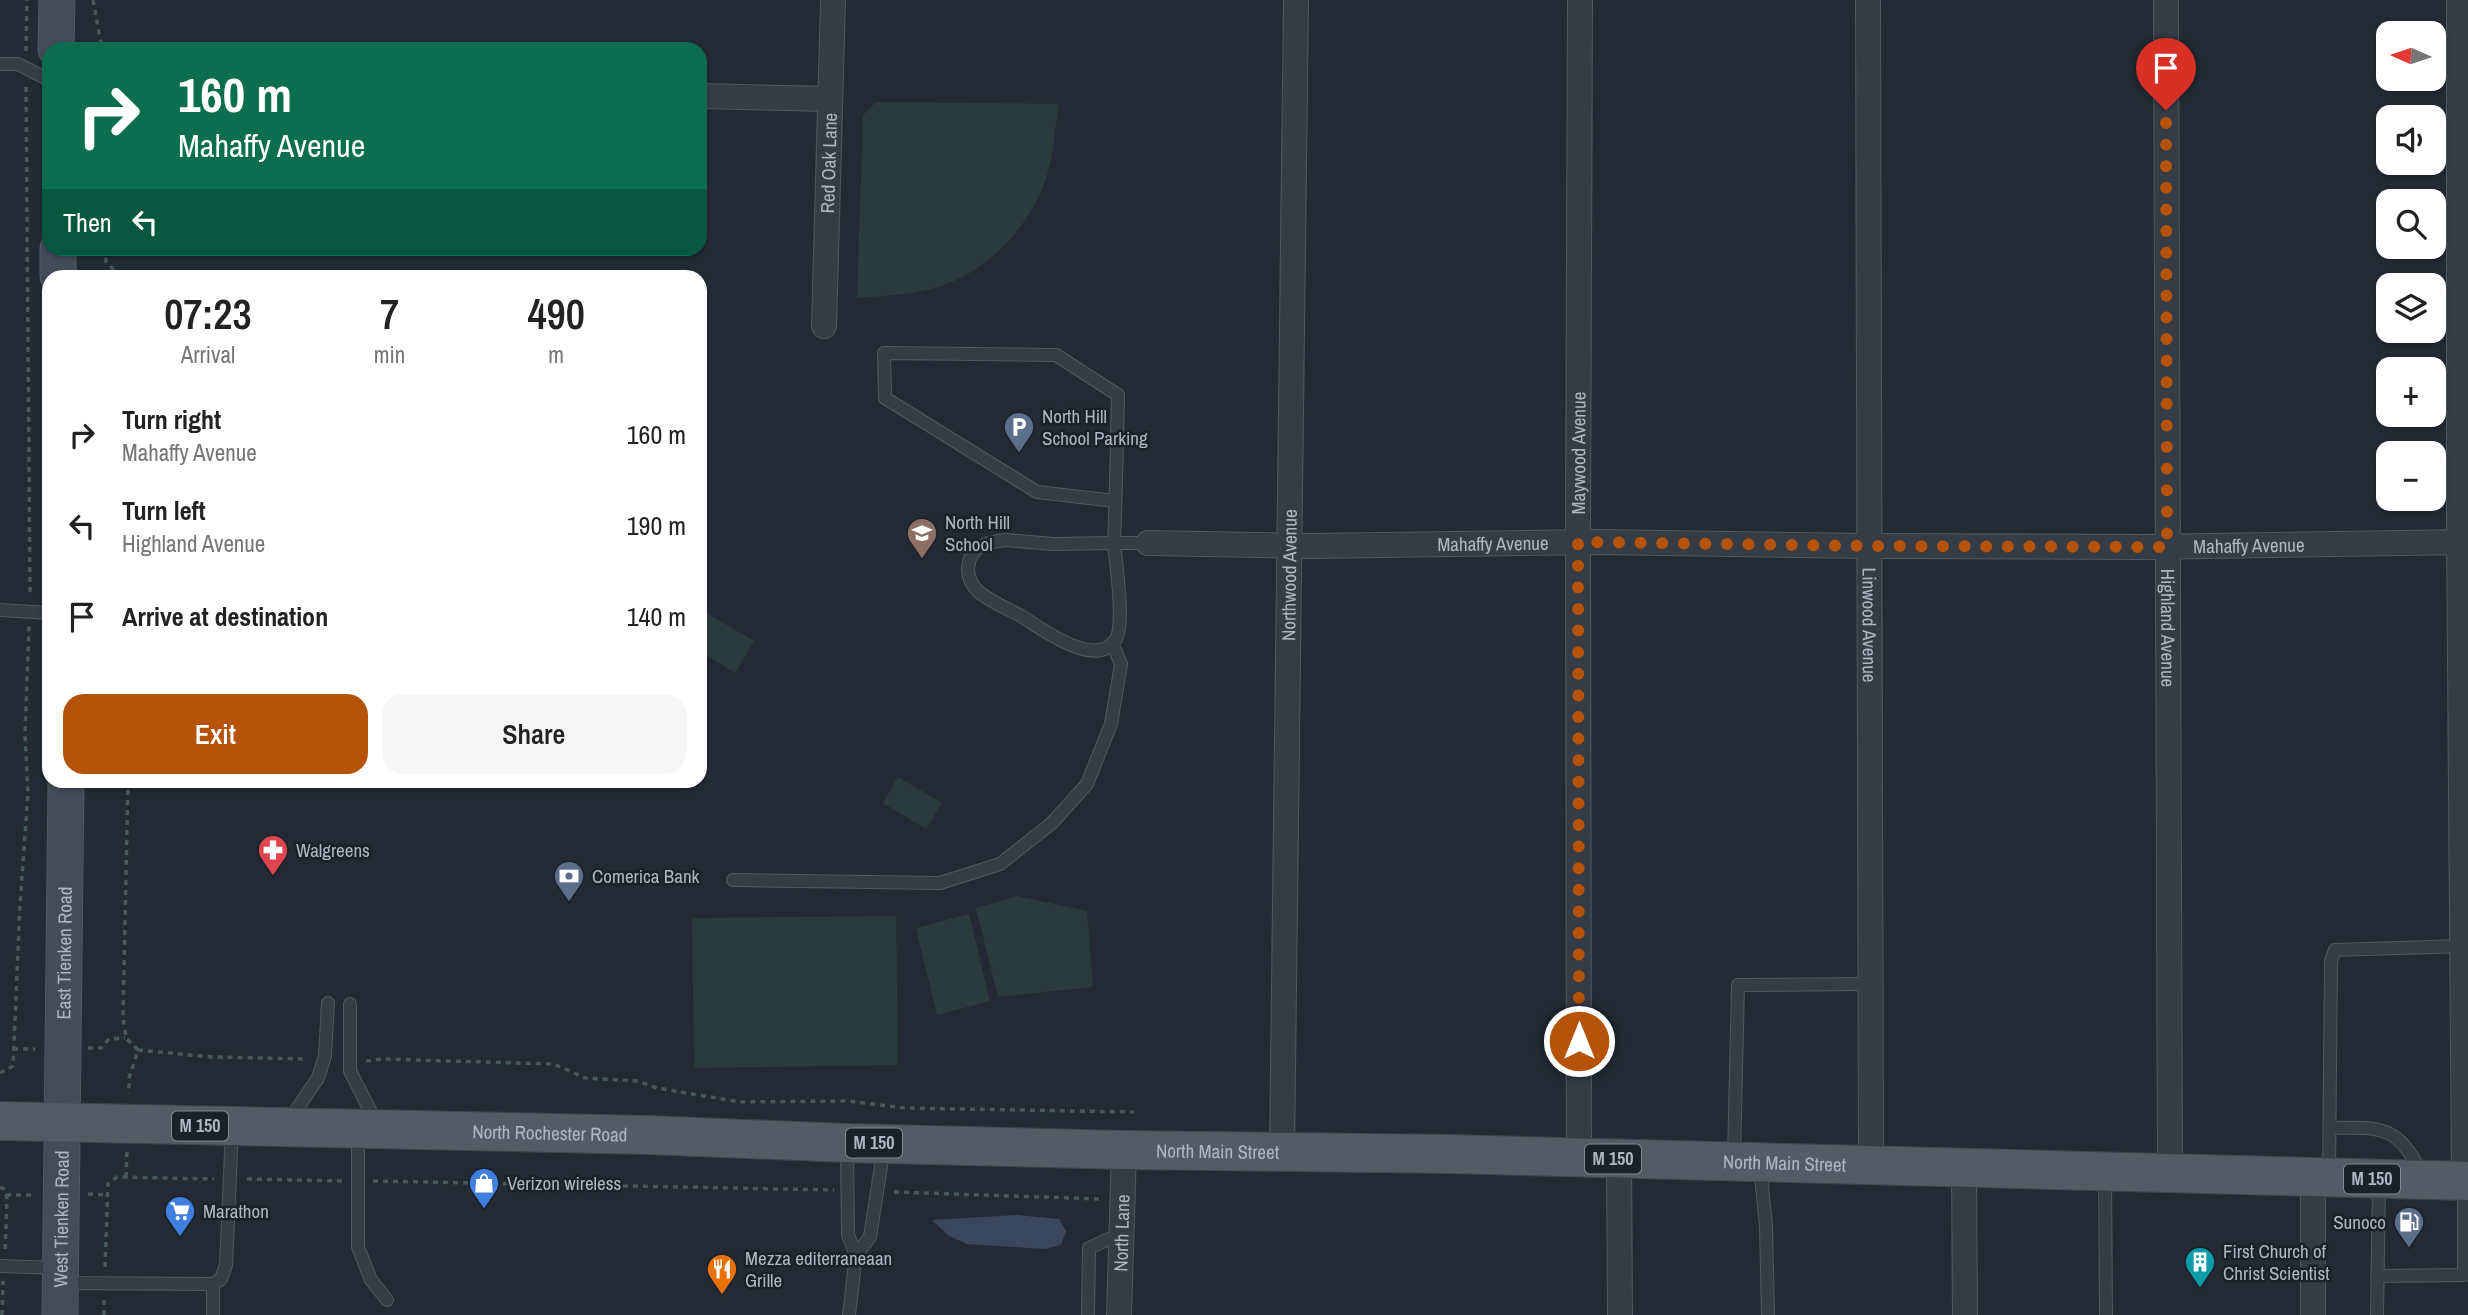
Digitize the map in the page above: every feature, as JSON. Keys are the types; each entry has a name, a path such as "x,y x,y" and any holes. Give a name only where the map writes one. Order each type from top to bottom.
{"main road":[{"path":"56,42 57,0"},
{"name":"East Tienken Road","path":"63,1123 66,788"},
{"name":"North Rochester Road","path":"0,1121 648,1135 1112,1150"},
{"name":"West Tienken Road","path":"60,1289 63,1123"},
{"name":"North Main Street","path":"1112,1150 1282,1151 2466,1181"}],"street":[{"name":"Red Oak Lane","path":"824,326 833,0"},
{"name":"Northwood Avenue","path":"1282,1151 1296,0"},
{"name":"Maywood Avenue","path":"1579,1158 1580,0"},
{"name":"Linwood Avenue","path":"1868,0 1871,1166"},
{"name":"Highland Avenue","path":"2166,0 2170,1174"},
{"path":"2459,0 2463,542 2462,946 2466,1181"},
{"path":"707,96 830,99"},
{"name":"Mahaffy Avenue","path":"1148,543 1290,546 1578,542 2167,547 2463,542"},
{"name":"North Lane","path":"1112,1150 1123,1200 1119,1315"},
{"path":"1619,1159 1620,1315"},
{"path":"1964,1169 1965,1315"},
{"path":"2313,1315 2321,1178"}],"lane":[{"path":"0,65 18,64 42,77"},
{"path":"1115,501 1037,492 885,398 884,353 1056,355 1118,395 1114,543 1120,622 1116,639 1107,648 1093,651 1073,647 979,592 968,575 969,559 975,550 989,542 1006,540 1053,544 1114,543 1148,543"},
{"path":"0,611 42,612"},
{"path":"733,880 940,883 1000,863 1052,823 1087,783 1111,724 1121,664 1112,643"},
{"path":"2321,1178 2330,1128 2331,961 2335,950 2462,946"},
{"path":"1768,1315 1766,1226 1747,1163 1738,985 1871,984"},
{"path":"283,1128 318,1078 323,1062 328,1003"},
{"path":"350,1004 349,1071 369,1130 358,1181 358,1247 371,1280 387,1300"},
{"path":"0,1266 60,1289 105,1283 213,1284 221,1279 226,1265 232,1127"},
{"path":"2330,1128 2372,1127 2394,1135 2412,1152 2424,1180"},
{"path":"847,1143 848,1235 856,1255 849,1315"},
{"path":"856,1255 870,1237 885,1143"},
{"path":"2105,1172 2106,1315"},
{"path":"2377,1315 2379,1179"},
{"path":"2377,1276 2464,1275 2466,1181"},
{"path":"1088,1315 1089,1248 1122,1233"},
{"path":"213,1284 213,1315"}],"path":[{"path":"0,1073 13,1066 28,794 25,735 30,612 27,0"},
{"path":"93,0 101,42"},
{"path":"128,788 123,1017 126,1038 138,1050 212,1057 295,1058 323,1062"},
{"path":"129,1078 138,1050"},
{"path":"349,1063 382,1059 554,1064 585,1078 637,1081 657,1088 740,1102 848,1101 905,1108 1134,1112"},
{"path":"104,1315 108,1184 117,1177 848,1190"},
{"path":"877,1192 1123,1200"}],"shaded area":[{"path":"876,102 1059,104 1050,164 1041,192 1031,211 1004,246 988,260 951,282 913,293 857,298 863,115"},
{"path":"707,613 754,641 735,673 707,655"},
{"path":"898,777 942,803 926,829 883,803"},
{"path":"1017,896 1087,911 1093,987 998,997 976,908"},
{"path":"969,914 990,1001 937,1015 916,928"},
{"path":"896,916 898,1065 694,1068 692,918"}],"water":[{"path":"1016,1215 1059,1219 1066,1231 1061,1245 1045,1249 967,1244 949,1236 932,1220"}],"place":[{"name":"North Hill School Parking","path":"1019,454"},
{"name":"North Hill School","path":"922,560"},
{"name":"Walgreens","path":"273,877"},
{"name":"Comerica Bank","path":"569,903"},
{"name":"Verizon wireless","path":"484,1210"},
{"name":"Marathon","path":"180,1238"},
{"name":"Sunoco","path":"2409,1249"},
{"name":"First Church of Christ Scientist","path":"2200,1289"},
{"name":"Mezza editerraneaan Grille","path":"722,1296"}],"route":[{"path":"1579,1041 1578,542 2167,547 2166,110"}]}
